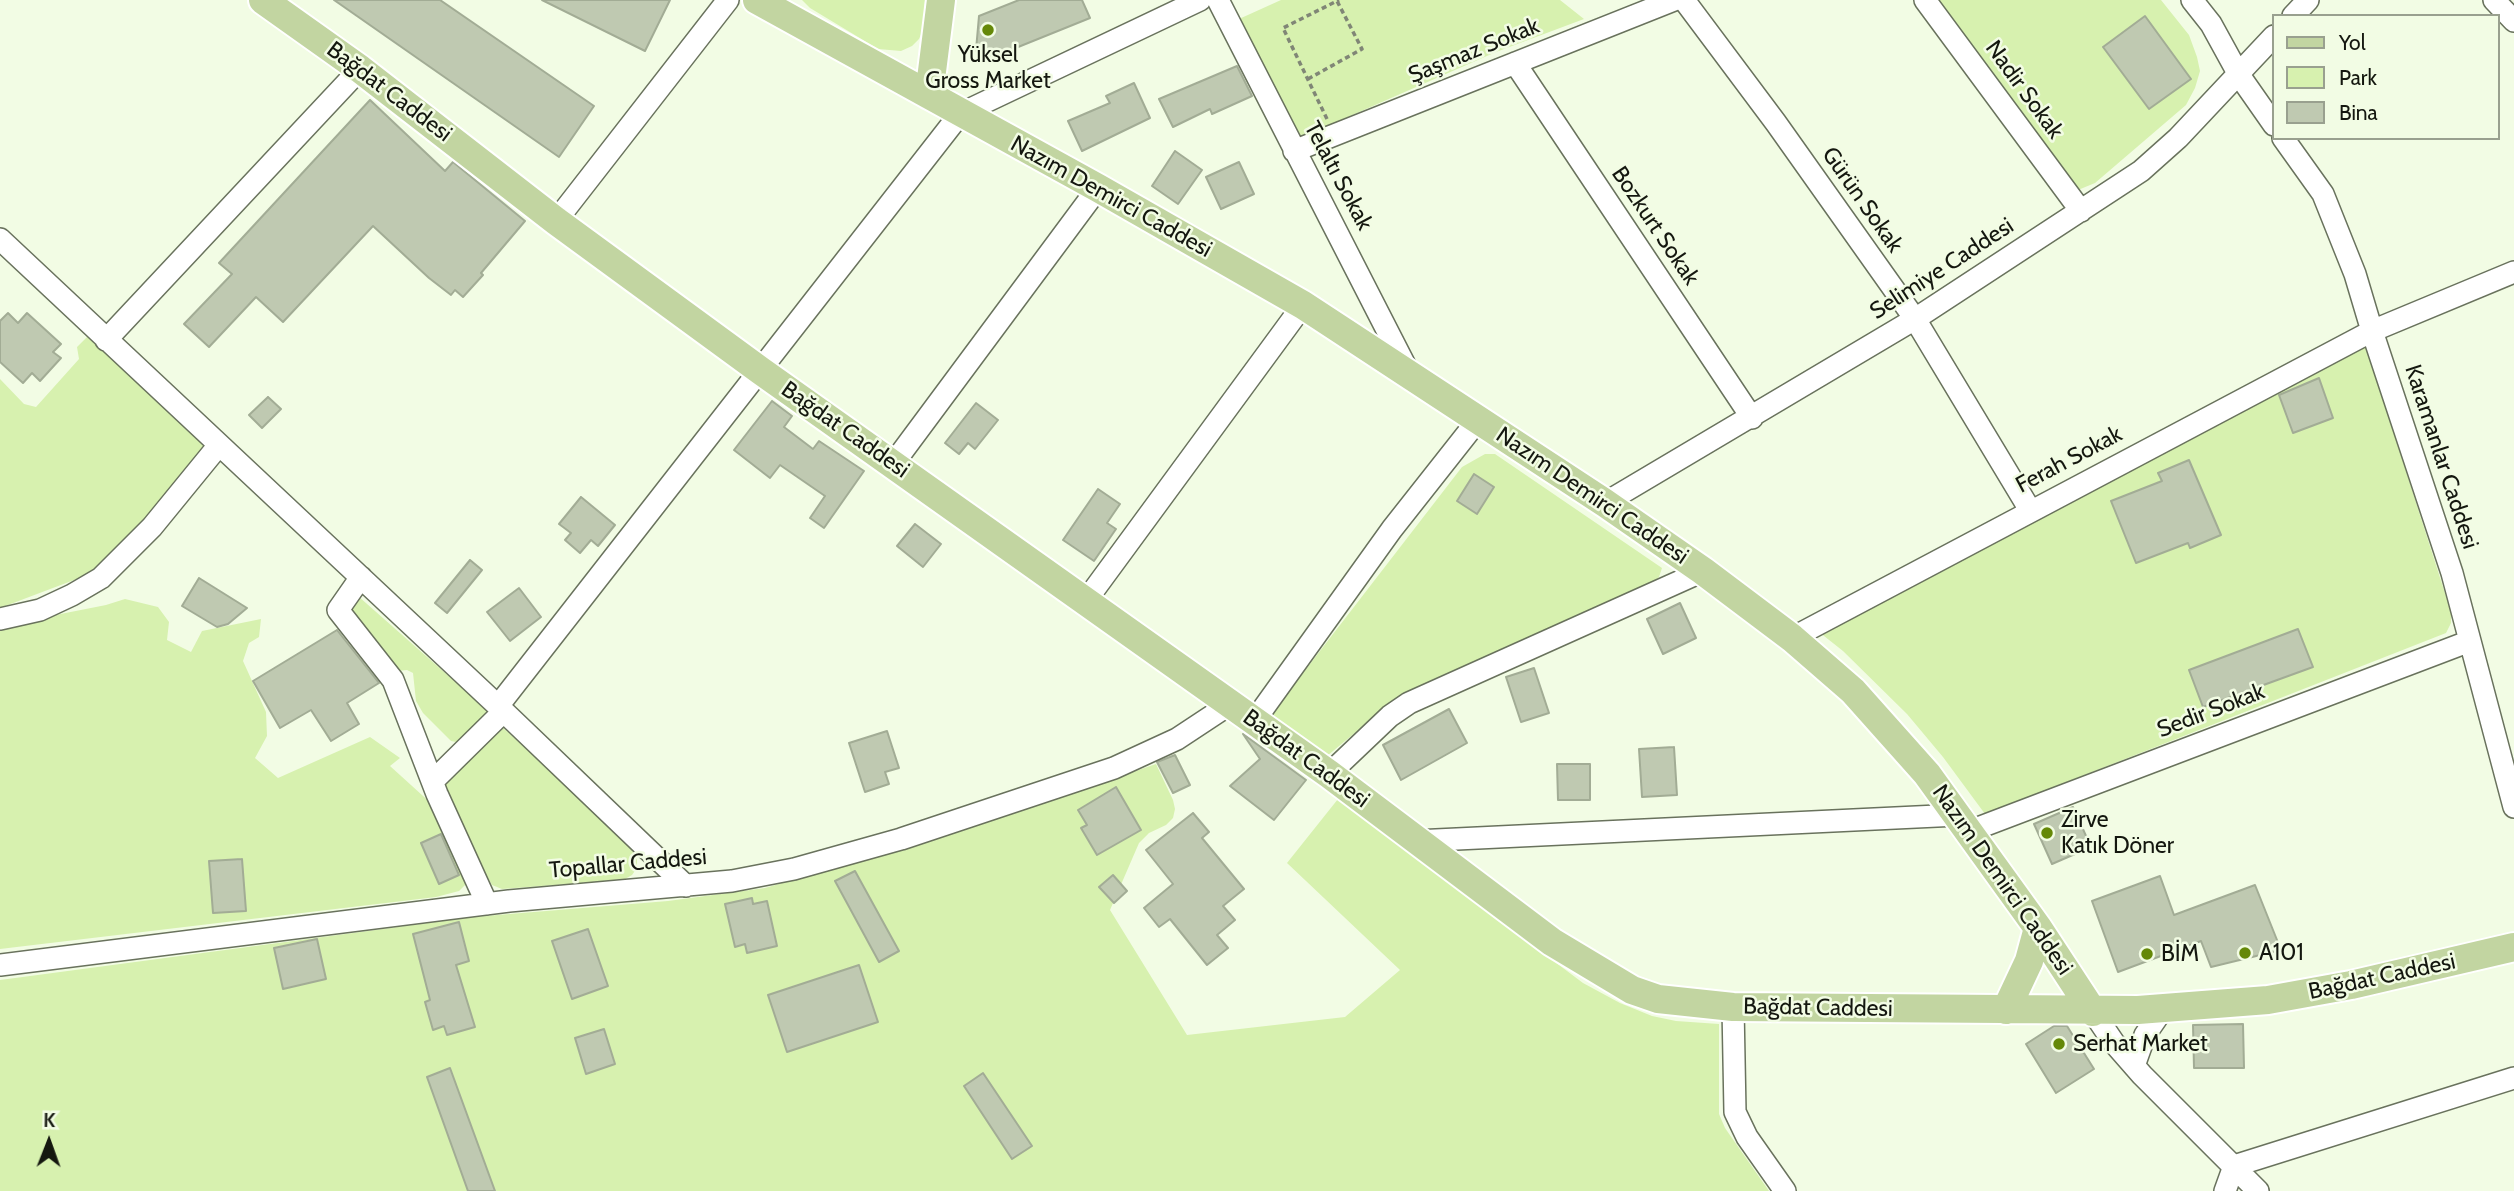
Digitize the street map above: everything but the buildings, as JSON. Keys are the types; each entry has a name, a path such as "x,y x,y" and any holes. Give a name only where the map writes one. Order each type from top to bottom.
{"main road":[{"name":"Bağdat Caddesi","path":"263,0 360,69 556,221 1084,602 1255,720 1552,943 1632,990 1658,999 1732,1007 2093,1012 2163,1009 2268,1000 2312,993 2514,947"},
{"path":"929,95 941,0"},
{"name":"Nazım Demirci Caddesi","path":"770,4 960,114 1098,188 1303,305 1703,570 1792,638 1853,691 1901,742 1964,823 2093,1012"},
{"path":"2006,1010 2029,961 2038,928"}],"street":[{"path":"556,221 728,0"},
{"path":"433,781 501,708 960,114 1200,0"},
{"name":"Telaltı Sokak","path":"1217,0 1411,376"},
{"name":"Şaşmaz Sokak","path":"1294,151 1674,0"},
{"name":"Gürün Sokak","path":"1684,0 1776,123 1915,319 2030,510"},
{"name":"Nadir Sokak","path":"1925,0 2081,211"},
{"path":"2192,0 2211,24 2239,75 2272,122"},
{"path":"2295,14 2308,0"},
{"path":"2494,0 2514,21"},
{"name":"Selimiye Caddesi","path":"1605,503 1915,319 2141,171 2178,138 2272,38"},
{"name":"Bozkurt Sokak","path":"1515,63 1752,418"},
{"path":"106,340 360,69"},
{"name":"Karamanlar Caddesi","path":"2284,140 2323,194 2355,274 2452,573 2514,807"},
{"path":"893,464 1098,188"},
{"path":"0,239 687,886"},
{"name":"Ferah Sokak","path":"1792,638 2372,331 2514,272"},
{"path":"1084,602 1303,305"},
{"path":"1255,720 1392,529 1478,420"},
{"path":"0,619 40,610 100,578 152,527 219,445"},
{"path":"1329,774 1390,716 1409,703 1703,570"},
{"path":"361,577 338,610 393,680 433,781 487,904"},
{"name":"Sedir Sokak","path":"1415,841 1964,823 2470,640"},
{"name":"Topallar Caddesi","path":"0,965 487,904 687,886 794,869 901,839 1114,768 1177,739 1230,704"},
{"path":"1732,1007 1735,1112 1747,1137 1785,1191"},
{"path":"2134,1066 2145,1035 2163,1009"},
{"name":"Nazım Demirci Caddesi","path":"2093,1012 2134,1066 2258,1191"},
{"path":"2225,1191 2234,1166 2514,1078"}],"path":[{"path":"1308,79 1362,50 1338,0 1283,28 1334,135"}],"green space":[{"path":"802,0 925,0 923,30 912,46 901,51 878,49 810,8"},
{"path":"1281,0 1560,0 1584,19 1496,52 1293,141 1239,19"},
{"path":"1935,0 2161,0 2189,35 2200,71 2195,88 2186,105 2095,183 2078,190"},
{"path":"90,334 209,448 134,535 106,563 82,577 0,608 0,379 24,404 36,407 79,359 77,347"},
{"path":"2365,343 2451,612 2451,623 2446,633 1985,814 1907,714 1843,651 1819,632"},
{"path":"1485,454 1495,454 1662,568 1659,577 1652,583 1434,679 1380,712 1327,756 1269,717 1462,467"},
{"path":"358,596 486,709 488,714 461,743 451,741 423,713 416,701 413,673 407,670 397,671 350,621 350,600"},
{"path":"125,599 158,607 169,622 167,640 191,652 202,631 261,619 259,637 249,643 243,661 266,712 267,736 255,758 278,778 370,737 400,758 390,766 433,805 465,869 466,884 459,891 436,897 0,949 0,626"},
{"path":"502,727 628,837 637,859 637,868 632,875 625,879 502,889 492,885 457,825 449,806 445,783"},
{"path":"1156,764 1173,800 1173,818 1166,825 1149,833 1139,843 1110,910 1187,1035 1345,1017 1400,970 1287,863 1338,799 1583,983 1652,1016 1676,1021 1719,1024 1719,1114 1725,1128 1769,1191 0,1191 0,980 473,917 668,901 765,888 954,833"}],"place":[{"name":"Yüksel Gross Market","path":"988,30"},
{"name":"Zirve Katık Döner","path":"2047,833"},
{"name":"A101","path":"2245,953"},
{"name":"BİM","path":"2147,954"},
{"name":"Serhat Market","path":"2059,1044"}]}
